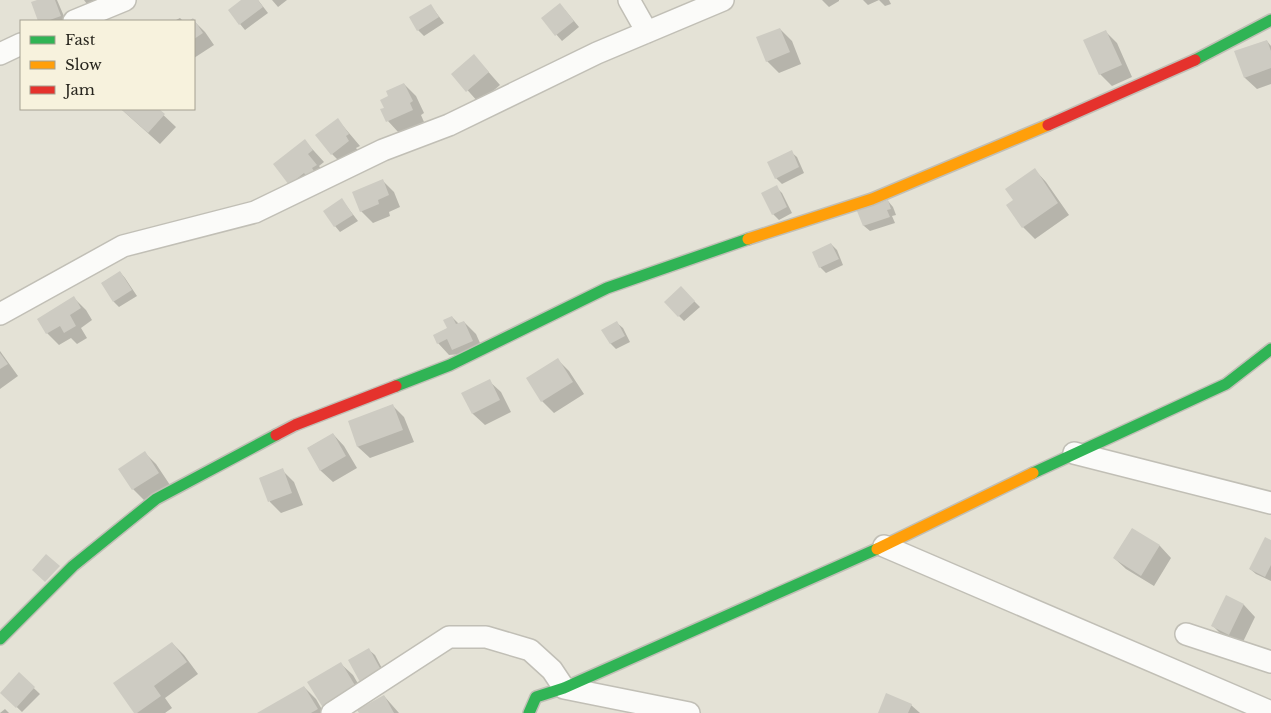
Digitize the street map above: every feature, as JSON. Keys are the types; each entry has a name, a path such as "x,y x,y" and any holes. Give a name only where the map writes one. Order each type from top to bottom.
{"street":[{"path":"76,20 125,0"},
{"path":"629,0 648,32"},
{"path":"0,314 123,246 255,212 383,150 449,125 597,53 723,0"},
{"path":"0,639 50,586 156,499 296,425 450,365 607,288 718,248 872,199 1202,57 1271,20"},
{"path":"0,54 20,44"},
{"path":"529,713 536,697 564,688 884,546 1074,453 1226,384 1271,349"},
{"path":"1074,453 1271,503"},
{"path":"884,546 1271,712"},
{"path":"1186,634 1271,662"},
{"path":"332,713 449,637 486,637 530,650 552,670 564,688 689,713"}],"building":[{"path":"55,0 61,16 50,20 38,20 31,2"},
{"path":"241,0 258,0 263,7 239,25 228,10"},
{"path":"560,3 574,21 555,36 541,18"},
{"path":"431,4 439,17 417,31 409,17"},
{"path":"195,21 203,33 195,38"},
{"path":"780,28 790,52 766,62 756,37"},
{"path":"1106,30 1122,65 1099,75 1083,40"},
{"path":"1267,40 1271,51 1271,68 1244,78 1234,51"},
{"path":"474,54 489,72 466,92 451,74"},
{"path":"404,83 413,101 410,103 413,110 386,122 380,109 384,108 380,100 388,96 386,91"},
{"path":"122,110 160,110 165,114 148,133"},
{"path":"338,118 349,134 346,136 349,141 331,155 315,135"},
{"path":"305,139 313,150 308,154 317,165 312,168 314,171 307,177 304,173 289,185 273,164"},
{"path":"792,150 799,167 775,179 767,162"},
{"path":"1035,168 1058,203 1022,228 1006,205 1013,200 1005,189"},
{"path":"383,179 389,195 378,200 379,204 360,212 352,192"},
{"path":"777,185 787,207 772,215 761,193"},
{"path":"342,198 353,215 334,227 323,211"},
{"path":"888,200 891,209 887,210 890,217 863,226 857,211"},
{"path":"831,243 839,259 819,268 812,252"},
{"path":"120,271 132,290 113,302 101,283"},
{"path":"681,286 695,301 678,317 664,302"},
{"path":"74,296 81,308 70,315 76,326 64,333 60,326 46,334 37,319"},
{"path":"452,316 456,324 464,321 473,341 452,350 447,339 437,344 433,335 447,328 443,320"},
{"path":"617,321 625,336 610,344 601,330"},
{"path":"0,353 8,364 0,369"},
{"path":"558,358 573,382 541,402 526,378"},
{"path":"490,379 500,400 472,414 461,393"},
{"path":"393,404 403,430 357,447 348,421"},
{"path":"333,433 346,456 320,471 307,448"},
{"path":"145,451 159,473 132,490 118,469"},
{"path":"283,468 292,493 268,502 259,478"},
{"path":"1132,528 1160,545 1141,576 1113,558"},
{"path":"1265,537 1271,540 1271,565 1265,577 1249,569"},
{"path":"46,554 60,566 45,582 32,570"},
{"path":"1226,595 1244,604 1229,635 1211,626"},
{"path":"172,642 187,662 154,686 161,696 137,713 134,713 113,683"},
{"path":"369,648 381,670 360,682 348,660"},
{"path":"341,662 356,687 322,706 307,682"},
{"path":"19,672 35,687 16,708 0,693"},
{"path":"304,686 318,709 311,713 257,713"},
{"path":"886,693 912,704 908,713 878,713"},
{"path":"384,695 394,713 359,713 357,710"}],"traffic: fast":[{"path":"1195,60 1271,20"},
{"path":"396,386 450,365 607,288 748,239"},
{"path":"1033,473 1226,384 1271,349"},
{"path":"0,639 73,566 156,499 276,435"},
{"path":"529,713 536,697 564,688 877,549"}],"traffic: slow":[{"path":"748,239 872,199 1048,125"},
{"path":"877,549 1033,473"}],"traffic: jam":[{"path":"1048,125 1195,60"},
{"path":"276,435 295,425 396,386"}]}
